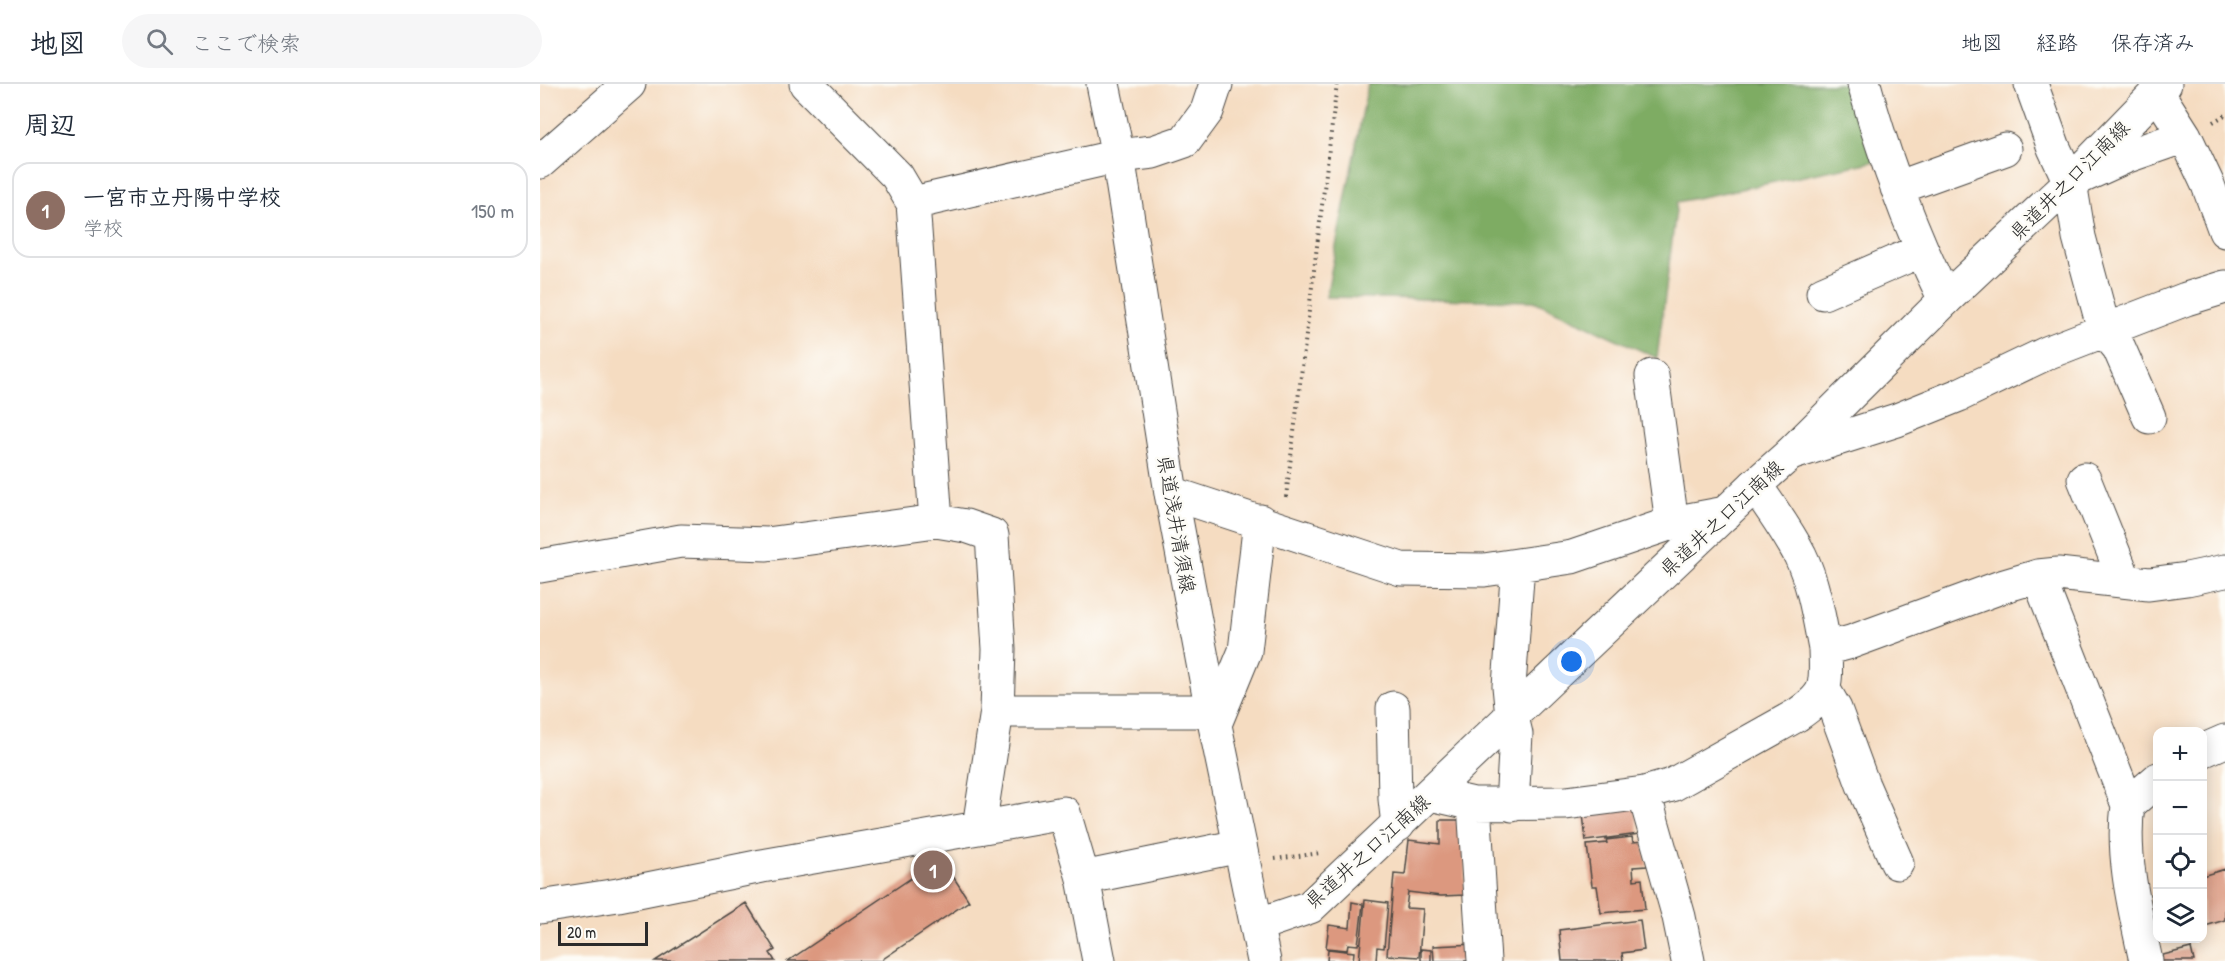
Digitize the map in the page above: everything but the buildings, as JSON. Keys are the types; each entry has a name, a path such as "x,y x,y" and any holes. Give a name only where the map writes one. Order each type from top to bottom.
{"street":[{"path":"540,162 629,84"},
{"path":"806,84 897,176 913,203 936,521"},
{"name":"県道浅井清須線","path":"1103,84 1118,156 1171,493 1213,718 1264,961"},
{"path":"913,203 1118,156 1153,152 1185,141 1207,111 1216,84"},
{"path":"1863,84 1886,162 1945,300"},
{"path":"2031,84 2054,148 2070,182 2079,237 2104,330 2119,348 2149,417"},
{"path":"2161,88 2208,185 2225,231"},
{"name":"県道井之口江南線","path":"1257,925 1310,907 1790,454 1945,300 2070,182 2161,88"},
{"path":"2070,182 2125,157 2186,136"},
{"path":"1897,188 2005,149"},
{"path":"1823,293 1922,250"},
{"path":"1790,454 1898,420 1959,395 2049,352 2225,286"},
{"path":"1652,376 1672,523"},
{"path":"2084,480 2125,581"},
{"path":"1755,485 1777,516 1800,557 1816,603 1825,649 1824,690 1835,709 1863,785 1896,863"},
{"path":"1171,493 1401,569 1484,570 1572,557 1672,523 1726,513"},
{"path":"540,566 681,541 766,544 936,521 966,525 992,535 999,649 997,711 979,827"},
{"path":"997,711 1120,710 1213,718 1245,651 1271,525"},
{"path":"1512,805 1516,734 1509,686 1518,565"},
{"path":"1825,649 1851,642 2001,587 2038,576 2058,574 2149,584 2225,571"},
{"path":"2038,576 2128,805 2125,826 2130,881 2146,961"},
{"path":"1430,795 1474,804 1512,805 1566,803 1644,793 1672,785 1797,715 1815,702 1824,690"},
{"path":"1393,708 1395,799 1398,825"},
{"path":"2207,749 2225,741"},
{"path":"2128,805 2155,781"},
{"path":"1644,793 1679,917 1688,961"},
{"path":"1474,804 1484,961"},
{"path":"540,907 618,895 762,866 1064,813 1083,878 1099,961"},
{"path":"1083,878 1242,855"}],"path":[{"path":"1271,525 1337,84"},
{"path":"1242,855 1297,855 1354,851 1368,853"}],"green space":[{"path":"1368,84 1870,84 1877,161 1677,202 1657,358 1534,301 1326,297"}],"place":[{"name":"一宮市立丹陽中学校","path":"933,870"}]}
